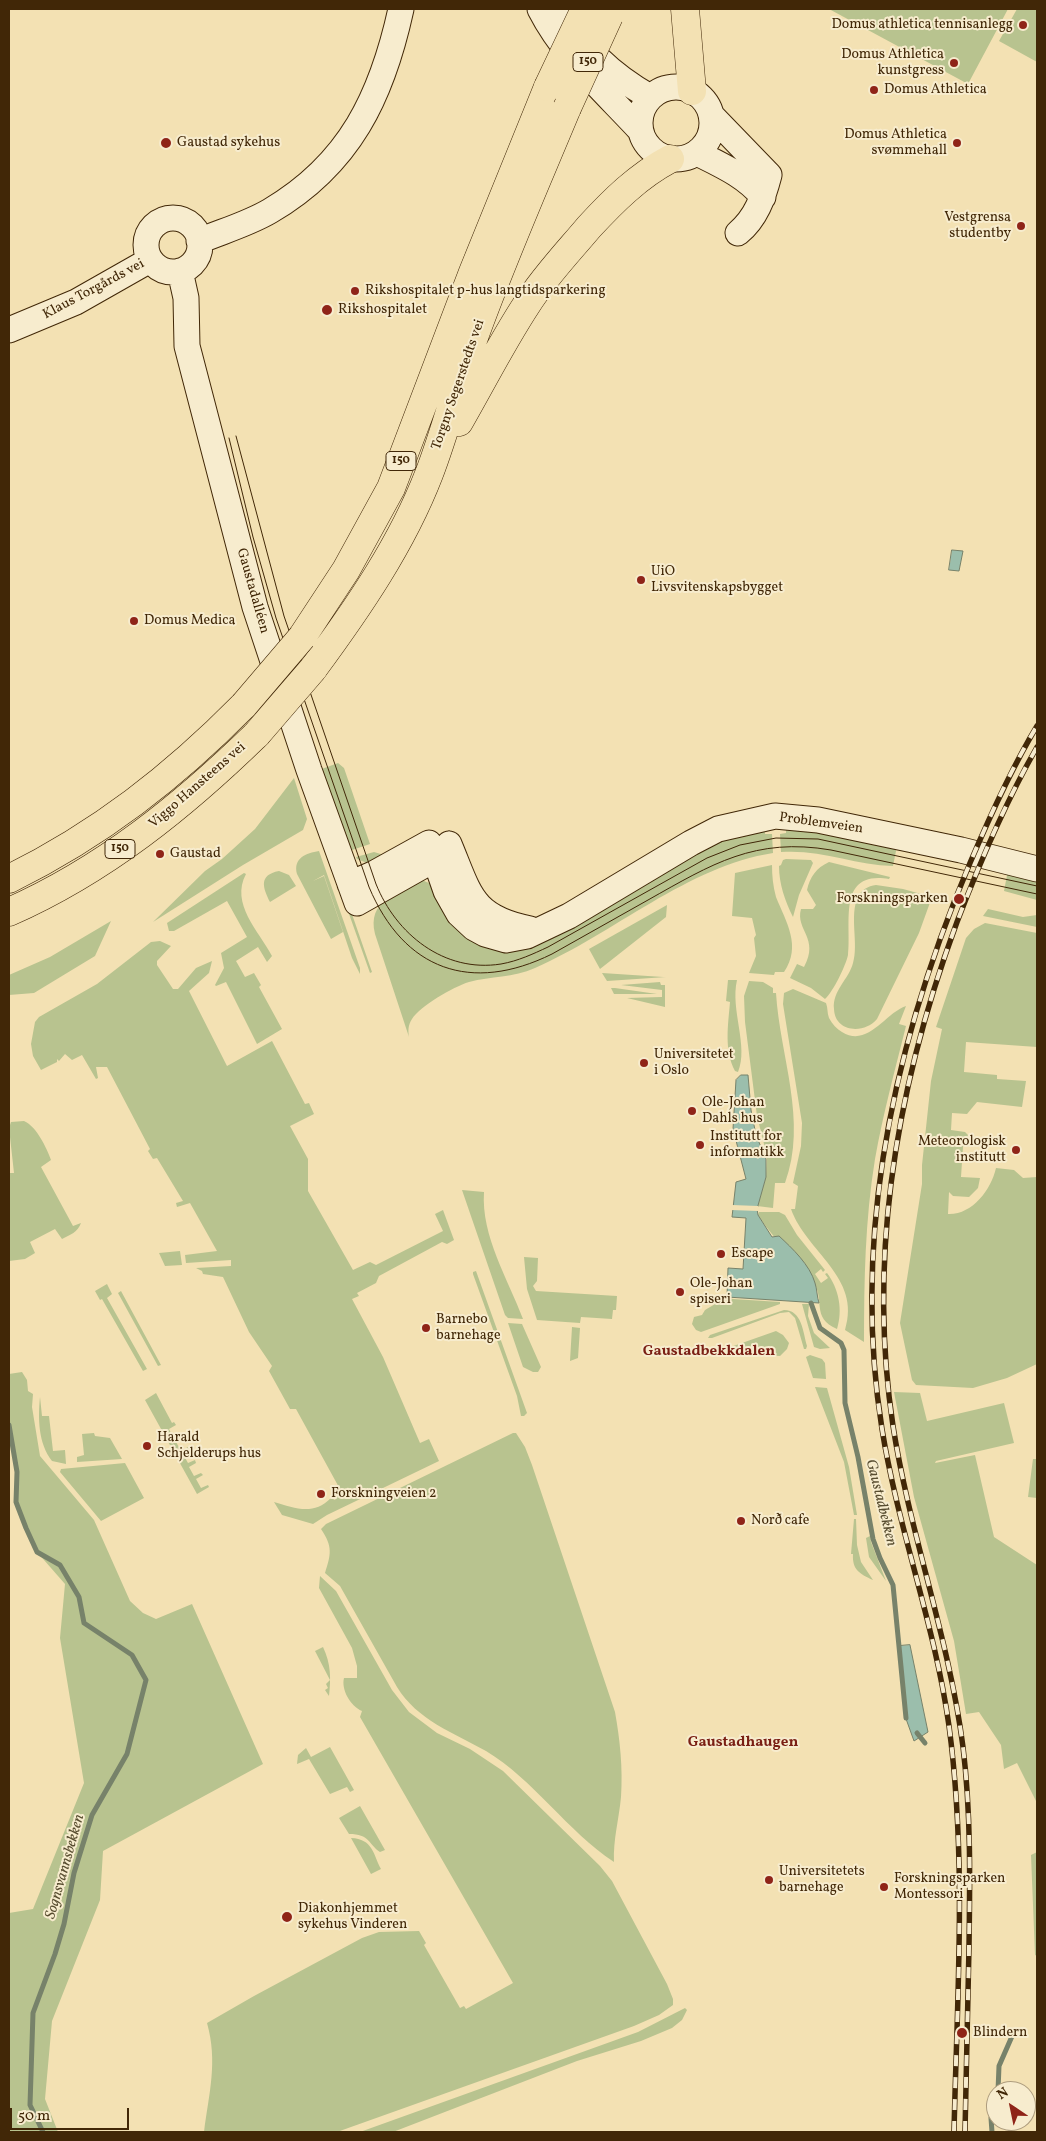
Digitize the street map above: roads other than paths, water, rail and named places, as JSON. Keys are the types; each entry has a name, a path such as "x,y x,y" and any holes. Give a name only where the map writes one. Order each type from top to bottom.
{"highway":[{"path":"685,9 692,91"},
{"name":"Torgny Segerstedts vei","path":"244,705 302,637 346,570 391,488 473,272 548,87 602,11"},
{"name":"Torgny Segerstedts vei","path":"257,734 313,669 364,598 389,556 430,473 473,340 567,108 602,11"},
{"path":"430,473 467,409 487,369 528,302 562,258 616,199 653,168 670,159"},
{"name":"Viggo Hansteens vei","path":"9,880 91,833 148,793 184,764 244,705"},
{"name":"Viggo Hansteens vei","path":"9,912 65,884 134,839 199,789 257,734"},
{"path":"9,866 68,835 109,810 148,793"}],"street":[{"path":"199,241 270,211 315,179 339,154 364,116 382,78 401,9"},
{"path":"540,9 559,42 579,67 640,130 649,148 657,155 680,160 697,152 706,143 711,132 711,115"},
{"path":"562,9 573,30 612,73 650,97"},
{"path":"640,130 639,121 642,108 650,97 660,90 670,87 682,88 692,91 702,98 711,115 769,175 763,197 753,216 738,233"},
{"path":"697,152 756,187 763,197"},
{"path":"179,219 186,222 193,227 199,241 197,257 180,271 159,269 150,260 146,252 147,236 151,229 164,220 179,219"},
{"name":"Klaus Torgårds vei","path":"9,330 76,302 150,260"},
{"name":"Gaustadalléen","path":"180,271 186,298 187,346 256,607 309,770 354,893"},
{"name":"Problemveien","path":"354,893 438,849 454,907 464,920 486,934 506,940 515,940 540,931 569,916 705,835 731,825 775,816 818,820 961,850 1037,869"}],"waterway":[{"name":"Gaustadbekken","path":"811,1303 820,1328 841,1343 844,1350 845,1403 858,1457 873,1539 893,1585 906,1718"},
{"name":"Sognsvannsbekken","path":"9,1425 17,1472 16,1502 37,1552 60,1565 79,1597 84,1623 132,1655 146,1680 127,1754 92,1815 74,1873 64,1924 33,2013 30,2105 43,2132"},
{"name":"Gaustadbekken","path":"917,1733 925,1743"},
{"name":"Gaustadbekken","path":"998,2081 999,2066 1013,2034"}],"tram line":[{"path":"236,436 284,616 376,884 396,919 409,934 442,956 460,962 480,965 501,964 531,955 707,858 740,845 776,838 818,839 1037,886"},
{"path":"229,438 253,537 276,618 369,887 384,915 401,938 421,955 443,967 468,972 494,972 522,966 552,954 714,865 735,857 779,847 831,850 1037,894"}],"railway":[{"path":"954,2132 959,1929 958,1827 955,1776 943,1688 897,1503 882,1429 874,1357 872,1284 876,1212 886,1140 901,1069 920,999 943,930 970,863 1001,793 1037,726"},
{"path":"965,2132 970,1897 966,1772 957,1706 949,1666 909,1507 893,1426 886,1362 884,1297 886,1234 893,1170 904,1107 918,1045 936,983 957,922 984,855 1014,790 1037,747"}],"place":[{"name":"Domus athletica tennisanlegg","path":"1023,25"},
{"name":"Domus Athletica kunstgress","path":"954,63"},
{"name":"Domus Athletica","path":"874,90"},
{"name":"Gaustad sykehus","path":"166,143"},
{"name":"Domus Athletica svømmehall","path":"957,143"},
{"name":"Vestgrensa studentby","path":"1021,226"},
{"name":"Rikshospitalet p-hus langtidsparkering","path":"355,291"},
{"name":"Rikshospitalet","path":"327,310"},
{"name":"UiO Livsvitenskapsbygget","path":"641,580"},
{"name":"Domus Medica","path":"134,621"},
{"name":"Gaustad","path":"160,854"},
{"name":"Forskningsparken","path":"959,899"},
{"name":"Universitetet i Oslo","path":"644,1063"},
{"name":"Ole-Johan Dahls hus","path":"692,1111"},
{"name":"Institutt for informatikk","path":"700,1145"},
{"name":"Meteorologisk institutt","path":"1016,1150"},
{"name":"Escape","path":"721,1254"},
{"name":"Ole-Johan spiseri","path":"680,1292"},
{"name":"Barnebo barnehage","path":"426,1328"},
{"name":"Harald Schjelderups hus","path":"147,1446"},
{"name":"Forskningveien 2","path":"321,1494"},
{"name":"Norð cafe","path":"741,1521"},
{"name":"Universitetets barnehage","path":"769,1880"},
{"name":"Forskningsparken Montessori","path":"884,1887"},
{"name":"Diakonhjemmet sykehus Vinderen","path":"287,1917"},
{"name":"Blindern","path":"962,2033"}],"district":[{"name":"Gaustadbekkdalen","path":"709,1352"},
{"name":"Gaustadhaugen","path":"743,1743"}]}
